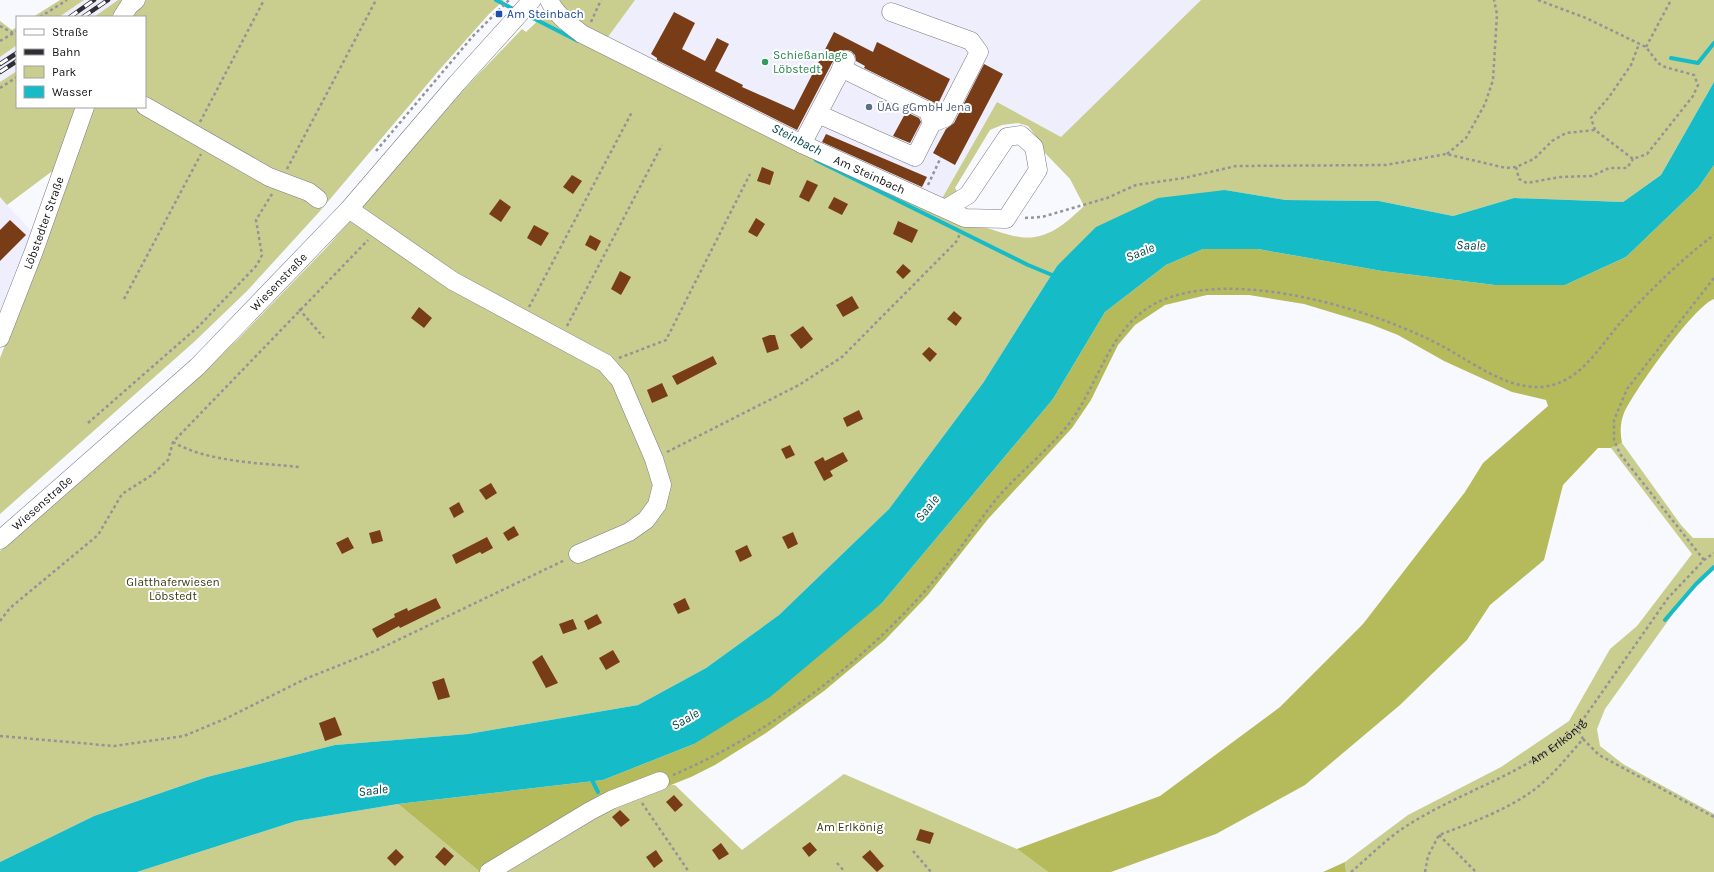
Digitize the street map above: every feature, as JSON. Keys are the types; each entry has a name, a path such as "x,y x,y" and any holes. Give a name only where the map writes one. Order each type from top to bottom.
{"street":[{"path":"123,16 129,6 136,0"},
{"name":"Am Steinbach","path":"549,0 553,8 564,20 582,34 802,144 964,218 1006,219"},
{"name":"Wiesenstraße","path":"0,540 197,367 349,210 512,21 522,2"},
{"path":"818,114 915,157 932,123 945,118 979,52 971,41 891,12"},
{"path":"802,144 843,64 928,111 932,123"},
{"path":"146,107 280,182 309,192 318,199"},
{"name":"Löbstedter Straße","path":"0,338 16,300 85,108"},
{"path":"945,209 968,195 1007,137 1021,135 1034,147 1038,170 1006,219"},
{"path":"349,210 453,281 605,363 620,380 654,458 662,485 657,505 646,520 629,532 578,554"},
{"path":"489,872 590,811 611,800 660,781"}],"path":[{"path":"42,16 67,0"},
{"path":"124,299 264,0"},
{"path":"88,423 199,326 257,265 262,255 256,220 280,182 376,0"},
{"path":"582,34 592,21 601,0"},
{"path":"1446,154 1466,138 1485,104 1493,80 1497,14 1494,0"},
{"path":"1516,167 1519,179 1527,183 1560,177 1592,176 1609,168 1627,168 1634,159 1647,154 1693,96 1698,85 1694,75 1665,67 1658,63 1646,47 1586,18 1538,0"},
{"path":"1646,47 1671,0"},
{"path":"376,152 495,13 522,2"},
{"path":"0,26 13,33"},
{"path":"0,41 16,31"},
{"path":"1634,159 1595,130 1591,118 1609,97 1631,64 1639,44"},
{"path":"0,88 16,78"},
{"path":"524,318 632,112"},
{"path":"1006,219 1042,217 1107,198 1136,185 1184,178 1236,166 1386,165 1446,154 1506,168 1516,167 1534,159 1552,141 1566,133 1595,130"},
{"path":"560,338 662,145"},
{"path":"922,198 940,157"},
{"path":"605,363 666,340 750,174"},
{"path":"0,621 10,608 98,535 122,494 152,475 168,460 173,442 299,309 367,242 372,226"},
{"path":"660,781 696,766 753,734 806,698 852,662 889,627 946,567 1004,490 1067,425 1084,401 1113,344 1121,332 1143,311 1157,303 1188,292 1219,288 1283,294 1325,302 1374,317 1411,331 1439,344 1498,379 1520,385 1544,387 1562,382 1581,369 1622,321 1661,282 1714,235"},
{"path":"654,458 799,385 842,357 956,242 959,237"},
{"path":"1704,560 1620,454 1614,440 1614,420 1627,389 1714,278"},
{"path":"299,309 324,338"},
{"path":"173,442 184,448 211,456 299,468"},
{"name":"Am Erlkönig","path":"1351,872 1407,826 1450,802 1536,760 1577,728 1668,598 1704,560 1714,553"},
{"path":"0,736 114,746 184,736 227,718 306,680 375,651 578,554"},
{"path":"1577,728 1583,739 1599,755 1714,817"},
{"path":"1424,872 1428,856 1440,835 1472,823 1532,792 1560,765 1583,739"},
{"path":"634,792 689,872"},
{"path":"1440,835 1476,872"},
{"path":"913,851 931,872"},
{"path":"837,863 845,872"}],"shaded area":[{"path":"84,0 118,0 95,16 60,16"},
{"path":"635,0 1201,0 1061,137 997,102 940,202 605,41"},
{"path":"16,46 16,72 0,82 0,57"},
{"path":"0,197 34,234 0,313"}],"green space":[{"path":"60,0 84,0 60,16 35,16"},
{"path":"118,0 127,0 115,16 95,16"},
{"path":"146,0 504,0 489,14 441,68 320,211 247,291 194,342 0,514 0,358 20,307 63,176 51,172 7,205 0,197 0,82 16,72 16,108 146,108 146,16 131,16"},
{"path":"556,0 635,0 605,41 574,22"},
{"name":"Glatthaferwiesen Löbstedt","path":"1201,0 1714,0 1714,82 1661,175 1623,202 1514,198 1453,216 1379,201 1286,200 1225,190 1057,266 983,383 889,509 779,615 706,668 638,705 468,734 335,745 207,777 94,816 0,862 0,551 236,341 328,246 469,84 522,29 526,32 548,11 975,225 1014,236 1030,238 1055,229 1070,219 1084,206 1070,179 1045,153 1039,140 1028,126 1018,123 1002,125 990,130 955,188 958,193 940,202 997,102 1061,137"},
{"path":"0,21 12,30 16,28 16,46 0,57"},
{"path":"1714,165 1714,299 1705,305 1693,317 1665,350 1630,402 1622,420 1622,443 1611,448 1598,448 1563,485 1544,560 1490,605 1467,640 1400,705 1305,785 1216,834 1111,872 1048,872 1017,849 1160,796 1280,707 1363,624 1465,492 1483,463 1548,406 1546,400 1512,392 1444,361 1398,335 1370,324 1304,304 1249,295 1207,295 1165,305 1135,325 1118,345 1091,400 1072,428 988,519 928,595 885,640 824,691 766,733 715,765 691,777 593,816 499,872 480,872 398,804 603,780 694,744 882,603 1053,399 1105,312 1166,265 1203,249 1258,249 1382,271 1495,285 1565,285 1626,257 1698,188"},
{"path":"1622,443 1681,525 1693,538 1714,538 1714,569 1685,597 1605,709 1597,729 1600,746 1623,764 1714,814 1714,872 1346,872 1345,862 1408,815 1501,767 1569,721 1610,649 1637,626 1692,554 1611,448"},
{"name":"Am Erlkönig","path":"844,774 1017,849 1048,872 499,872 593,816 670,785 675,785 742,850"},
{"path":"398,804 480,872 137,872 296,821"},
{"path":"1345,862 1346,872 1323,872"}],"water":[{"name":"Saale","path":"1714,82 1714,165 1698,188 1626,257 1565,285 1495,285 1382,271 1258,249 1203,249 1166,265 1105,312 1053,399 882,603 770,697 694,744 603,780 398,804 296,821 137,872 0,872 0,862 94,816 207,777 335,745 468,734 638,705 706,668 779,615 889,509 983,383 1057,266 1096,227 1158,198 1225,190 1286,200 1379,201 1453,216 1514,198 1623,202 1661,175"}],"building":[{"path":"674,12 695,23 682,49 705,61 717,38 729,44 715,71 743,85 742,87 794,110 834,32 873,52 877,42 950,79 937,106 933,102 864,68 865,66 856,61 855,55 851,51 841,51 832,63 797,130 657,60 657,58 651,54"},
{"path":"984,64 1003,74 955,165 933,153 946,129 954,123"},
{"path":"906,112 919,118 921,122 910,143 893,136"},
{"path":"826,134 927,177 922,187 822,142"},
{"path":"762,167 774,172 770,185 757,181"},
{"path":"572,175 582,181 573,194 563,187"},
{"path":"807,180 818,185 809,202 799,197"},
{"path":"834,197 848,204 842,215 828,208"},
{"path":"500,199 511,207 501,222 489,214"},
{"path":"756,218 765,224 757,237 748,232"},
{"path":"10,220 26,235 0,261 0,230"},
{"path":"898,221 918,230 912,243 893,234"},
{"path":"534,225 549,233 541,246 527,238"},
{"path":"590,235 601,241 596,251 585,245"},
{"path":"903,264 911,271 903,279 896,272"},
{"path":"620,271 631,277 621,295 611,289"},
{"path":"852,296 859,308 843,317 836,305"},
{"path":"419,307 432,318 424,328 411,318"},
{"path":"954,311 962,318 956,326 947,319"},
{"path":"803,326 813,339 801,349 790,335"},
{"path":"775,335 779,349 767,353 762,338"},
{"path":"929,347 937,354 930,362 922,354"},
{"path":"713,356 717,364 677,385 672,376"},
{"path":"662,383 668,396 652,403 647,390"},
{"path":"859,410 863,419 847,427 843,418"},
{"path":"790,445 795,455 786,459 781,449"},
{"path":"843,452 848,461 830,471 833,476 824,481 814,462 823,457 825,461"},
{"path":"491,483 497,493 486,500 479,490"},
{"path":"459,502 464,512 454,518 449,508"},
{"path":"514,526 519,535 508,541 503,533"},
{"path":"380,530 383,541 372,544 369,533"},
{"path":"793,532 798,544 788,549 782,537"},
{"path":"348,537 354,548 342,554 336,543"},
{"path":"487,537 493,548 482,554 480,552 456,564 452,555"},
{"path":"747,545 752,556 740,562 735,551"},
{"path":"436,598 441,608 400,628 399,626 377,638 372,629 395,617 394,614 407,608 408,611"},
{"path":"685,598 690,609 678,614 673,604"},
{"path":"597,614 602,623 588,630 584,621"},
{"path":"573,619 577,629 563,634 559,624"},
{"path":"613,650 620,662 606,670 599,658"},
{"path":"542,655 558,683 546,688 532,662"},
{"path":"444,678 450,697 438,700 432,682"},
{"path":"335,717 342,735 325,741 319,723"},
{"path":"674,795 683,805 675,812 666,802"},
{"path":"620,810 630,820 621,827 612,817"},
{"path":"920,829 934,833 930,844 916,840"},
{"path":"810,842 817,850 809,857 802,848"},
{"path":"721,843 729,854 719,860 712,850"},
{"path":"444,847 454,856 445,866 435,857"},
{"path":"396,849 404,857 395,866 387,858"},
{"path":"656,850 663,861 654,868 646,857"},
{"path":"870,850 884,866 877,872 862,857"}],"waterway":[{"name":"Steinbach","path":"496,0 517,11"},
{"name":"Steinbach","path":"525,14 578,41"},
{"path":"1671,58 1698,63 1714,43"},
{"name":"Steinbach","path":"816,160 1028,265 1057,277"},
{"path":"1665,620 1696,584 1714,567"},
{"path":"591,778 598,792"}],"railway":[{"path":"71,16 94,0"},
{"path":"84,16 108,0"},
{"path":"0,64 16,54"},
{"path":"0,72 16,62"}],"place":[{"name":"Am Steinbach","path":"499,14"},
{"name":"Schießanlage Löbstedt","path":"765,62"},
{"name":"ÜAG gGmbH Jena","path":"869,107"}]}
